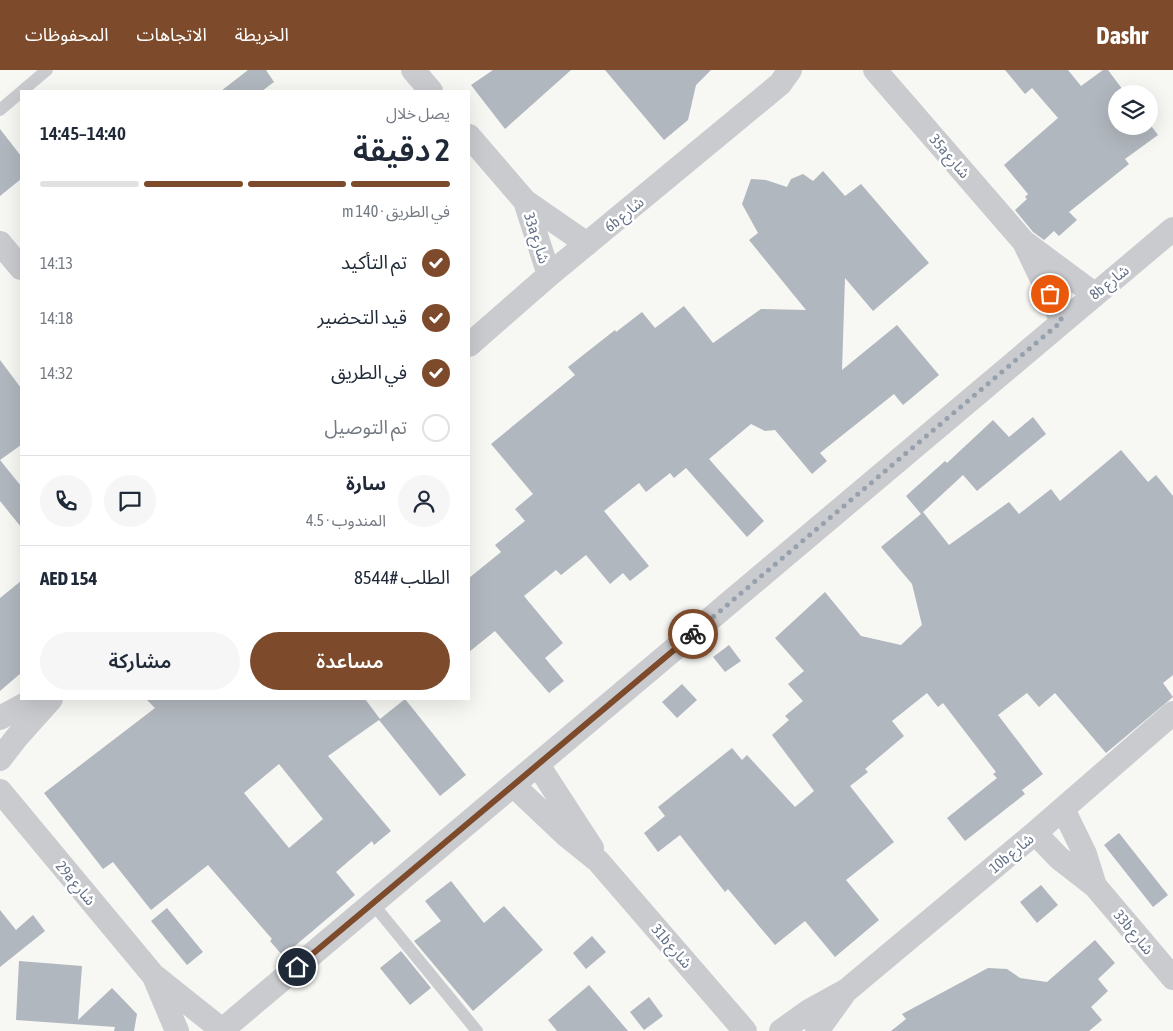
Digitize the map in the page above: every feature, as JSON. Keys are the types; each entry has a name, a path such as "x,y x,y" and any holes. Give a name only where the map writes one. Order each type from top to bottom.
{"street":[{"path":"413,70 430,90"},
{"name":"6b شارع","path":"470,344 549,275 785,77 809,70"},
{"name":"35a شارع","path":"875,70 1024,242 1094,294"},
{"name":"33a شارع","path":"470,137 525,202 587,244"},
{"name":"33a شارع","path":"525,202 549,275"},
{"name":"8b شارع","path":"221,1031 514,786 1094,294 1173,230"},
{"name":"35a شارع","path":"1024,242 1062,321"},
{"path":"0,243 20,267"},
{"path":"0,718 33,700"},
{"path":"0,759 50,700"},
{"name":"10b شارع","path":"781,1031 810,1011 847,990 1035,833 1173,713"},
{"name":"31b شارع","path":"538,765 583,834 598,861"},
{"name":"31b شارع","path":"514,786 567,836 598,861 745,1031"},
{"name":"29a شارع","path":"0,792 153,975 221,1031"},
{"name":"33b شارع","path":"1063,809 1085,854 1095,886"},
{"name":"33b شارع","path":"1035,833 1059,858 1095,886 1173,978"},
{"name":"29a شارع","path":"153,975 177,1031"},
{"name":"10b شارع","path":"816,1031 847,990"}],"lane":[{"path":"24,90 48,70"},
{"path":"0,110 20,94"},
{"path":"373,904 477,1031"}],"building":[{"path":"248,70 266,70 274,82 263,90 222,90"},
{"path":"493,70 571,70 505,129 471,85"},
{"path":"605,70 711,70 696,85 688,120 664,140"},
{"path":"1005,70 1068,70 1081,86 1103,70 1108,70 1119,85 1108,85 1108,135 1158,135 1125,159 1129,164 1069,212 1077,220 1059,236 1054,231 1044,240 1033,232 1015,210 1027,199 1025,197 1028,194 1004,165 1058,118 1032,88 1025,94"},
{"path":"0,129 20,155 20,180 0,196"},
{"path":"823,171 845,196 861,184 929,263 873,311 845,278 842,370 897,325 939,375 903,405 894,394 820,453 827,461 812,474 775,430 765,431 751,424 709,459 764,521 747,537 686,468 674,478 670,473 646,492 639,483 604,511 649,566 630,581 623,573 610,584 586,555 561,575 556,570 524,596 563,643 545,658 564,681 549,693 495,631 470,651 470,577 501,552 495,545 525,521 515,509 533,494 491,444 575,375 568,367 615,330 616,332 642,312 655,328 684,306 713,343 761,309 806,310 749,240 758,233 742,204 751,179 766,180 787,187 791,179 803,174 813,181"},
{"path":"0,360 20,387 20,446 0,460"},
{"path":"1033,417 1046,434 977,491 963,475 923,512 949,545 1009,502 1019,514 1051,489 1060,501 1121,450 1148,482 1156,475 1173,496 1173,675 1163,683 1173,697 1106,753 1055,693 1039,707 1027,693 998,715 1043,774 1022,790 1025,794 965,841 947,818 997,778 993,774 996,772 943,703 938,707 927,693 892,721 904,736 865,769 868,772 850,786 894,842 846,880 879,920 835,957 805,921 775,945 728,889 725,892 680,835 658,852 644,833 665,816 658,807 732,748 742,760 747,755 795,807 814,791 772,735 789,720 785,716 803,701 788,684 804,671 775,638 825,592 861,636 901,645 922,625 912,584 881,547 921,514 906,496 945,461 947,463 993,420 1009,437"},
{"path":"0,460 20,485 20,526 0,501"},
{"path":"20,582 20,674 0,691 0,598"},
{"path":"729,645 741,661 725,672 713,657"},
{"path":"682,684 697,700 677,718 662,702"},
{"path":"147,700 366,700 380,719 406,700 466,775 440,796 379,720 328,756 391,831 374,845 372,841 336,872 355,895 283,956 270,941 272,939 208,865 151,910 113,862 103,869 44,793 155,708","holes":["279,764 323,819 289,848 244,793"]},
{"path":"1119,833 1168,895 1153,907 1104,845"},
{"path":"451,881 484,923 504,906 543,950 473,1011 414,941 441,921 425,901"},
{"path":"1041,885 1058,905 1037,923 1020,902"},
{"path":"167,908 203,952 187,965 151,921"},
{"path":"0,910 16,930 33,915 45,931 0,967"},
{"path":"592,936 606,952 586,969 573,953"},
{"path":"1095,940 1115,963 1098,979 1108,991 1091,1007 1102,1020 1089,1031 891,1031 906,1019 902,1014 988,968 1007,969 1020,978 1047,982"},
{"path":"401,951 431,988 410,1005 380,968"},
{"path":"19,961 82,966 78,1020 112,988 137,1014 134,1031 114,1031 115,1027 16,1020"},
{"path":"589,985 628,1031 557,1031 548,1020"},
{"path":"649,997 663,1016 644,1030 630,1012"}],"way so far":[{"path":"693,634 1062,321 1050,294"}],"route":[{"path":"297,967 693,634"}]}
